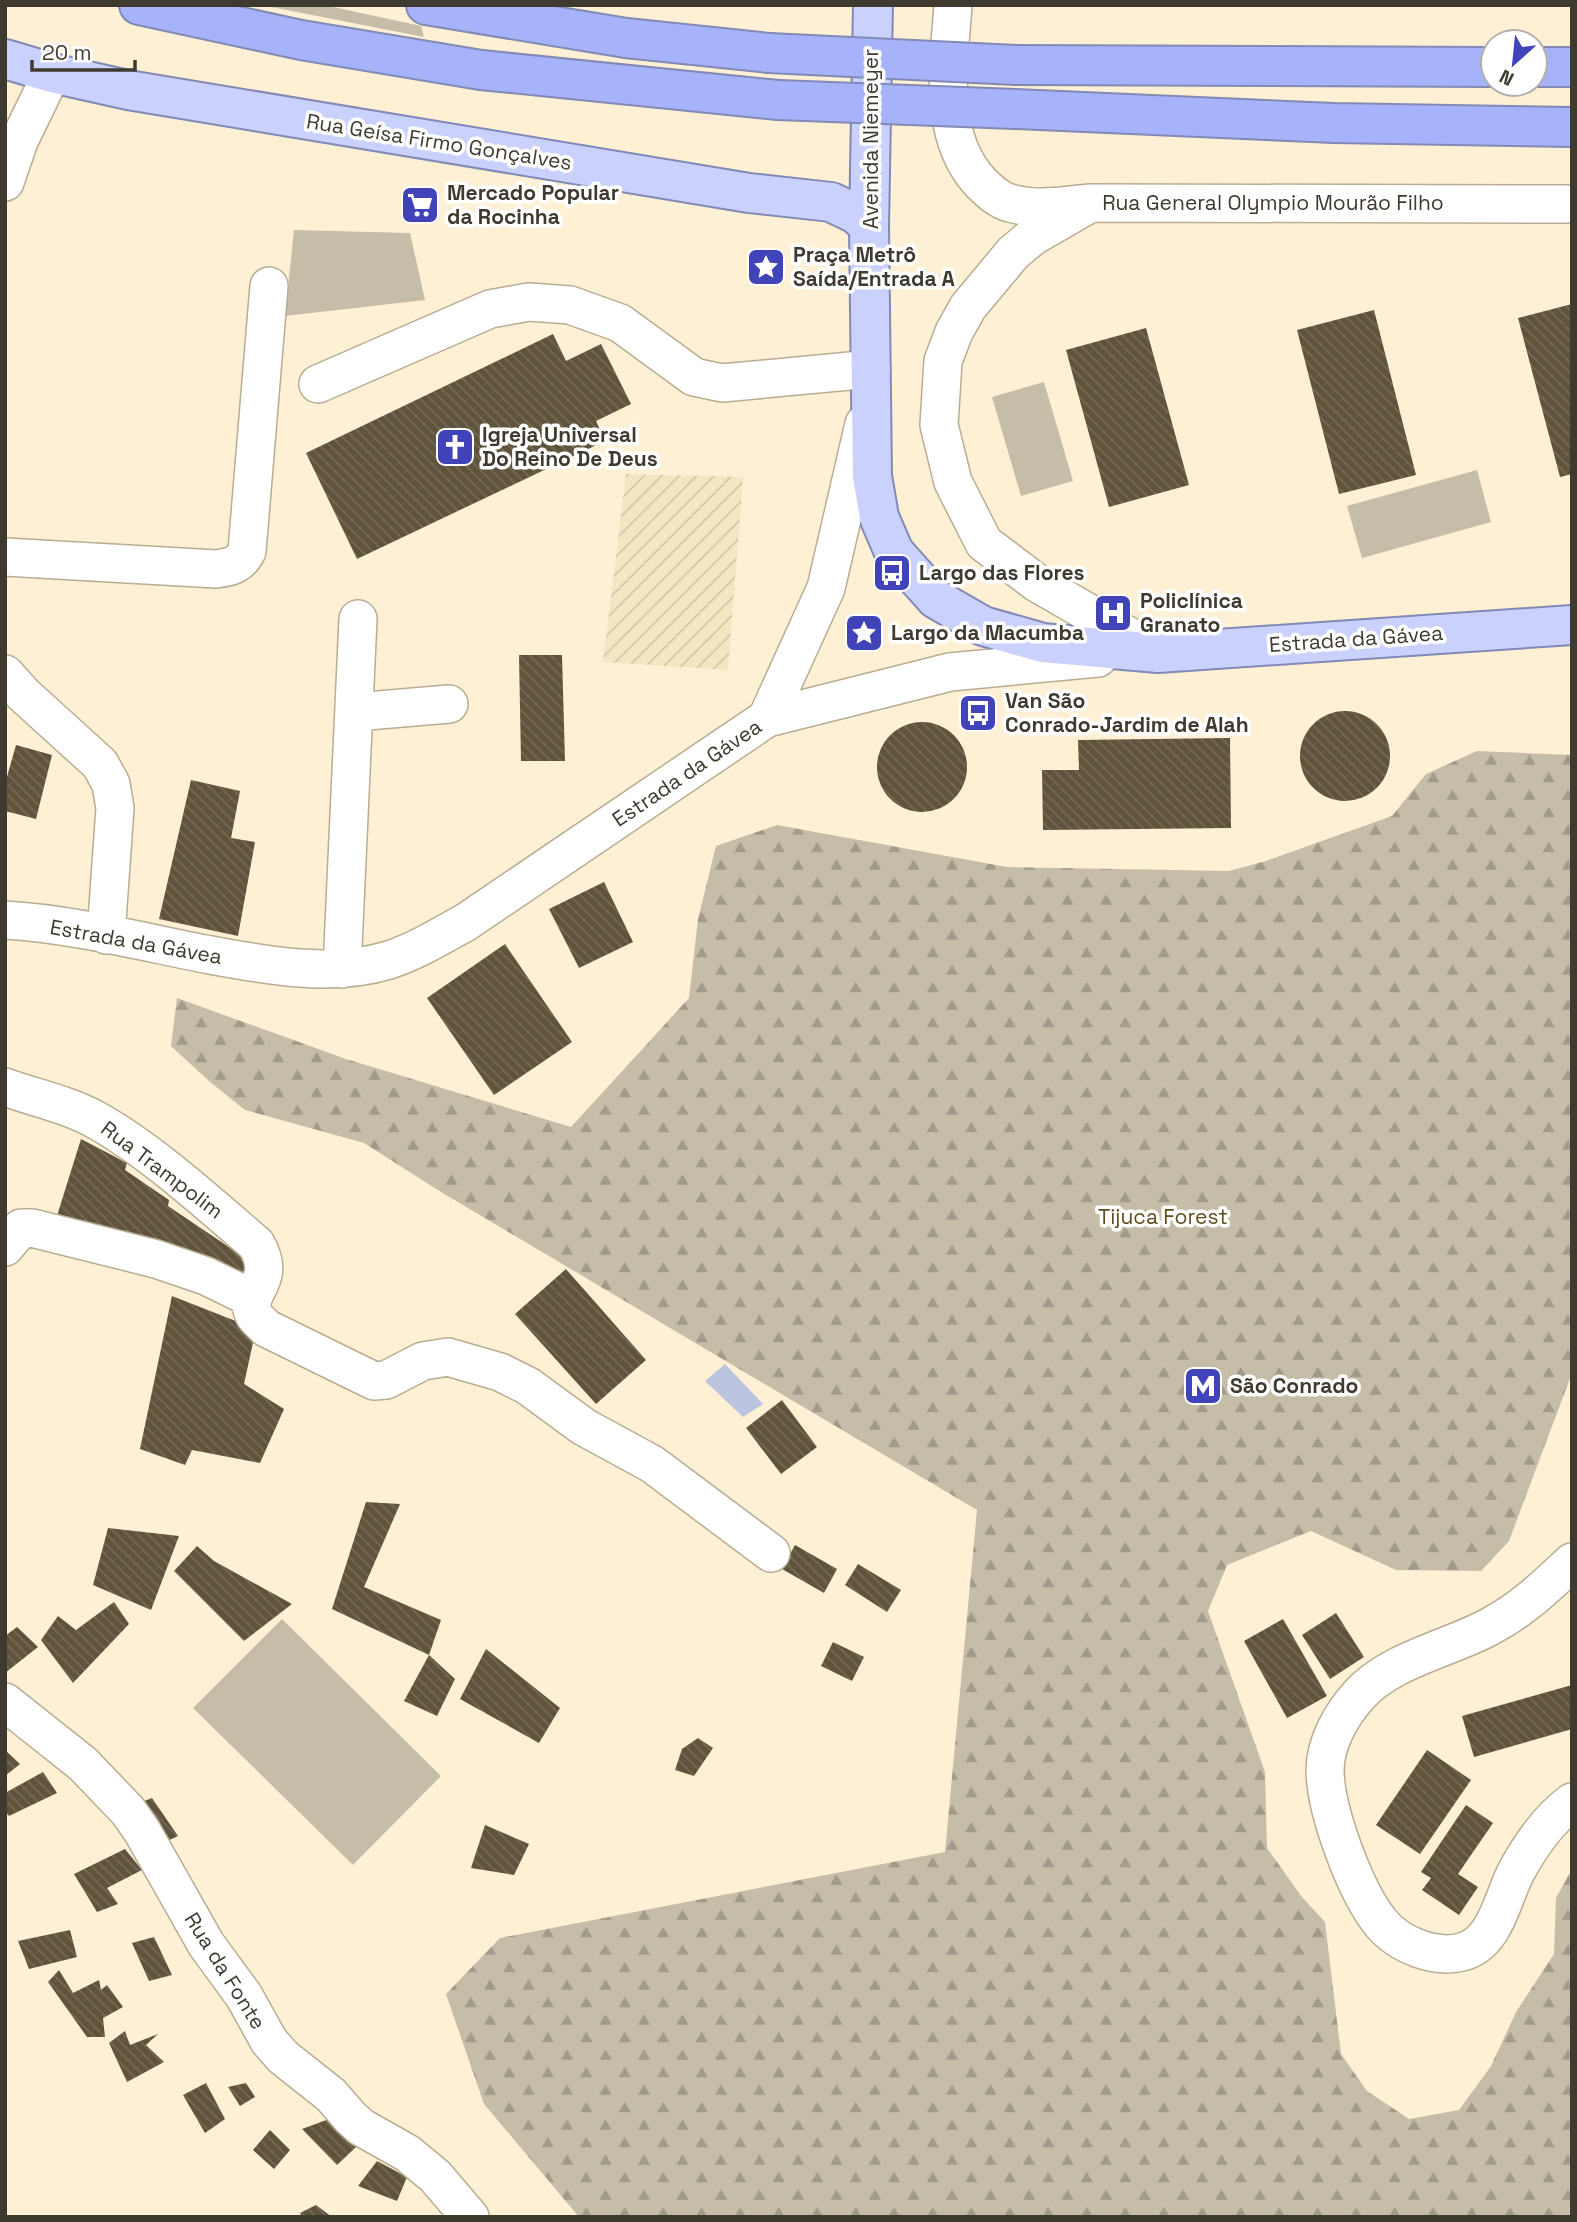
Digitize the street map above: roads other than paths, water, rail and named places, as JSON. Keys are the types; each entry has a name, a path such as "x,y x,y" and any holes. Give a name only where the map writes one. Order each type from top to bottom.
{"highway":[{"path":"139,5 301,40 481,71 778,100 1334,123 1572,127"},
{"path":"426,5 626,38 769,53 1016,65 1479,67"},
{"path":"1549,67 1572,67"}],"main road":[{"name":"Avenida Niemeyer","path":"873,5 869,226 872,476 879,517 894,552 936,599 983,626 1043,643 1158,653"},
{"name":"Rua Geísa Firmo Gonçalves","path":"5,59 52,74 249,111 749,193 831,202 856,214 869,226"},
{"name":"Estrada da Gávea","path":"1158,653 1572,625"}],"street":[{"path":"953,5 949,93 953,131 962,156 974,176 988,191 1008,203 1032,207 1091,203"},
{"path":"5,181 19,141 52,74"},
{"name":"Rua General Olympio Mourão Filho","path":"1158,653 1037,583 984,543 953,482 939,425 943,361 954,332 968,307 1013,253 1032,237 1091,203 1572,204"},
{"path":"5,557 216,569 232,567 242,561 247,551 269,286"},
{"path":"318,384 490,309 529,302 570,305 620,323 694,377 722,383 870,384"},
{"name":"Avenida Niemeyer","path":"767,719 826,588 870,384"},
{"path":"342,969 358,619"},
{"name":"Estrada da Gávea","path":"5,920 290,968 342,969 388,960 422,946 466,922 767,719 950,672 1158,653"},
{"path":"5,674 23,694 100,764 111,784 116,808 106,935"},
{"path":"355,712 449,704"},
{"name":"Rua Trampolim","path":"5,1087 72,1108 134,1143 256,1244 264,1257 266,1268 253,1299"},
{"path":"5,1247 21,1228 32,1227 206,1276 253,1299 254,1315 266,1328 374,1381 386,1380 423,1361 448,1357 500,1372 528,1386 584,1427 652,1464 771,1553"},
{"path":"1572,1562 1524,1608 1444,1649 1387,1671 1359,1695 1334,1730 1325,1769 1330,1811 1364,1893 1382,1924 1406,1943 1434,1953 1462,1952 1483,1942 1516,1872 1537,1838 1572,1802"},
{"name":"Rua da Fonte","path":"5,1702 83,1765 128,1811 206,1944 244,1996 270,2041 283,2057 331,2095 356,2122 407,2153 435,2176 470,2217"}],"water":[{"path":"725,1364 763,1404 743,1417 705,1381"}],"place":[{"name":"Mercado Popular da Rocinha","path":"420,205"},
{"name":"Praça Metrô Saída/Entrada A","path":"766,267"},
{"name":"Igreja Universal Do Reino De Deus","path":"455,447"},
{"name":"Largo das Flores","path":"892,573"},
{"name":"Policlínica Granato","path":"1113,613"},
{"name":"Largo da Macumba","path":"864,633"},
{"name":"Van São Conrado-Jardim de Alah","path":"978,713"},
{"name":"São Conrado","path":"1203,1386"}],"park label":[{"name":"Tijuca Forest","path":"1163,1217"}]}
